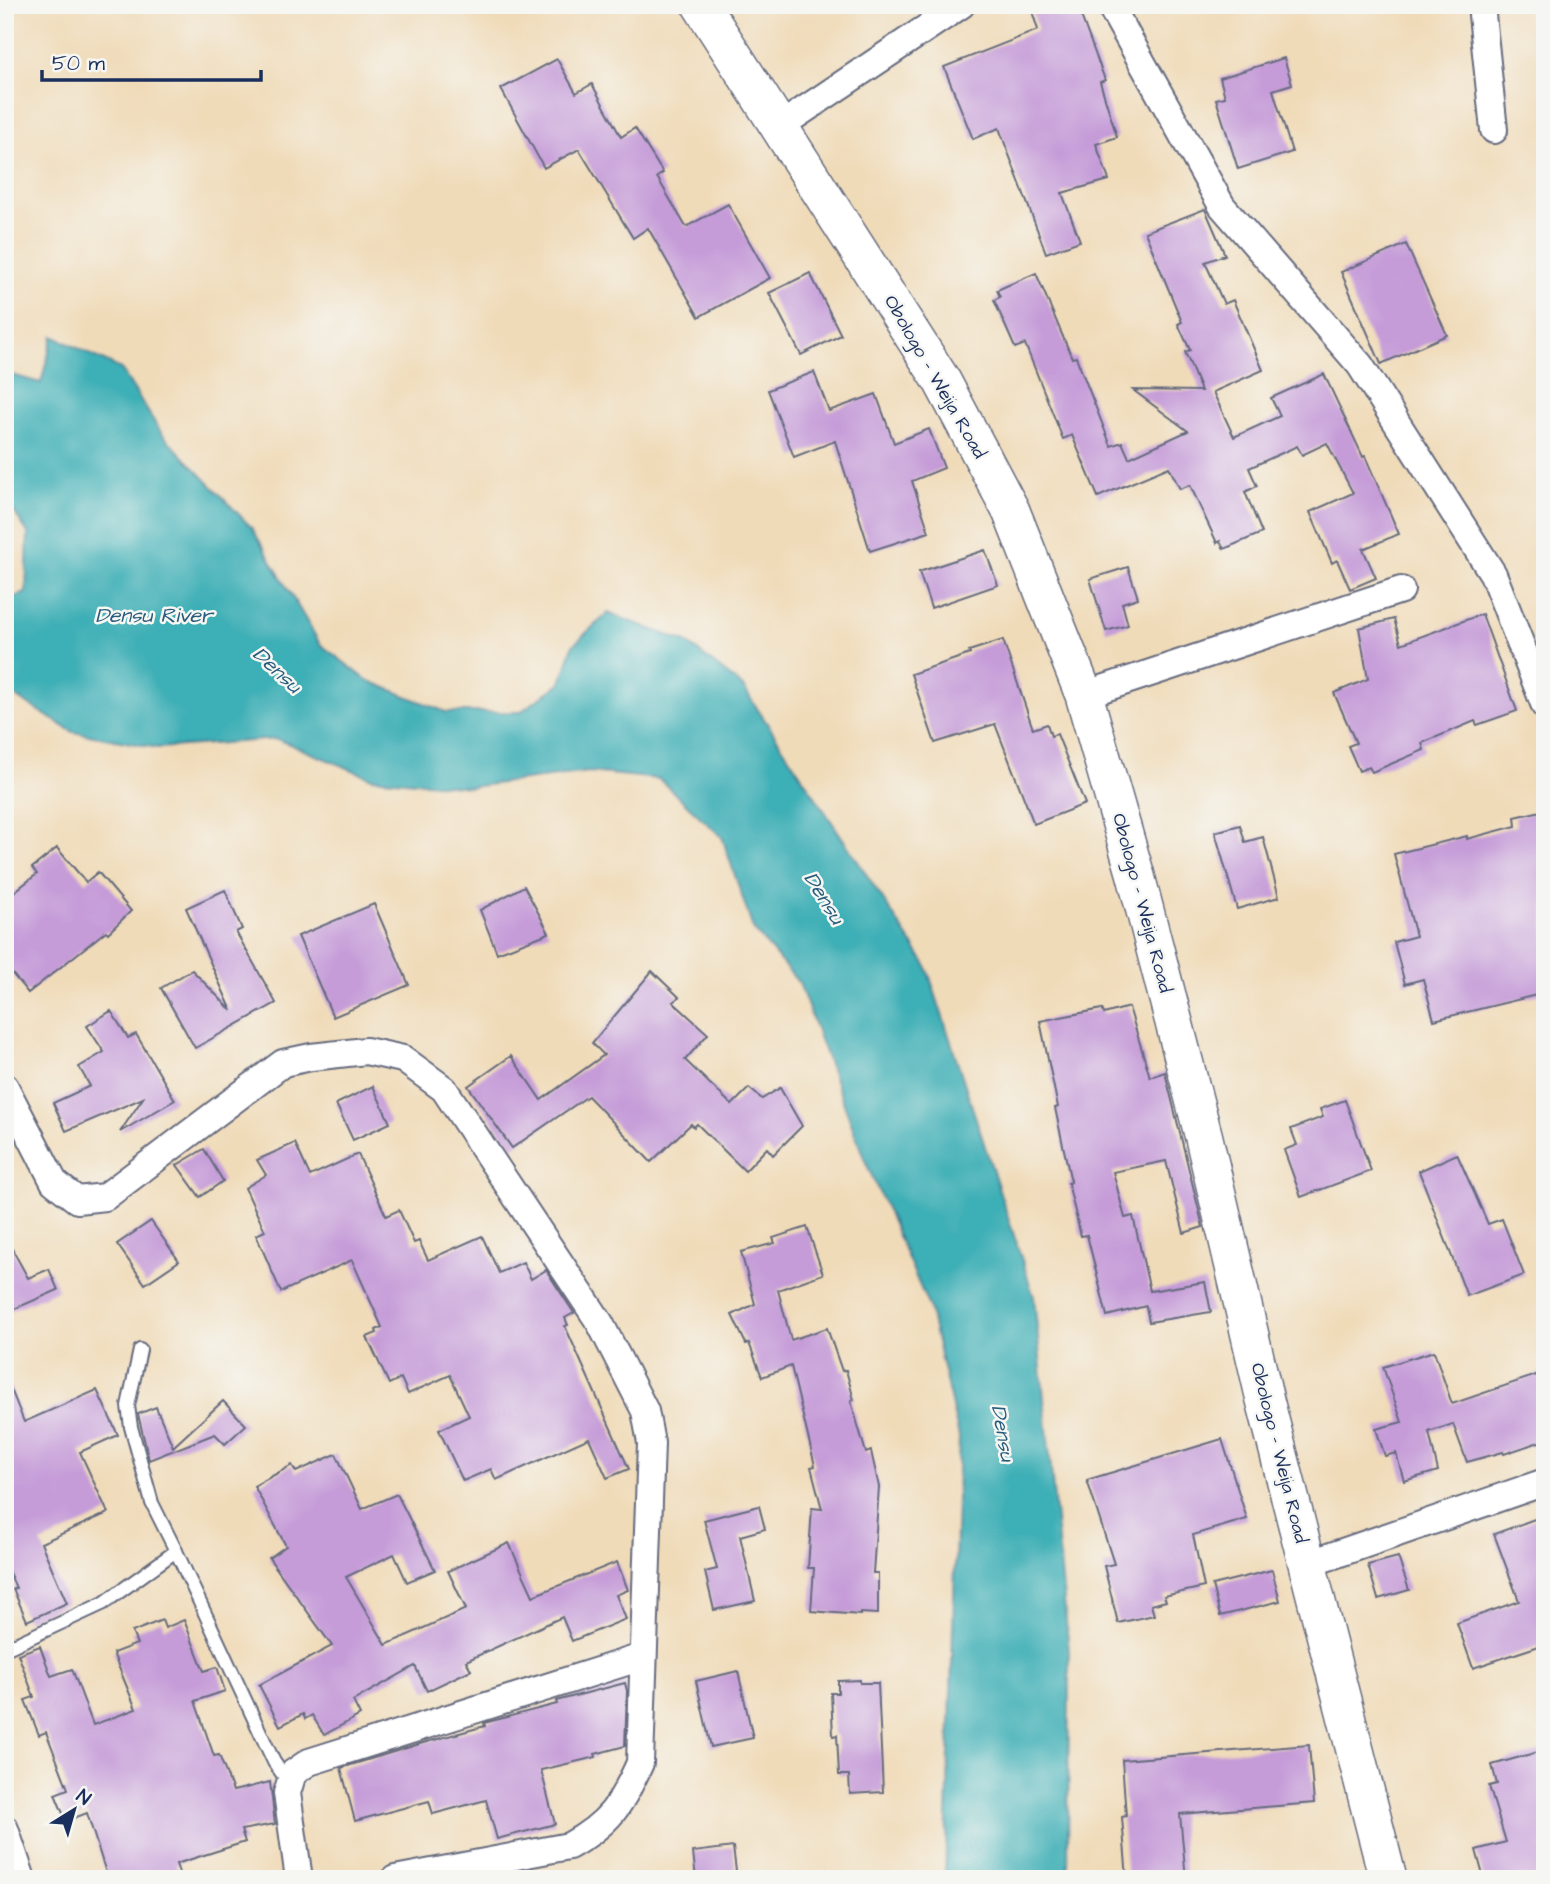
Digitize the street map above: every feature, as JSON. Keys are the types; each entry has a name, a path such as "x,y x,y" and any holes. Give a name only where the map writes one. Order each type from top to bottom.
{"street":[{"name":"Obologo - Weija Road","path":"701,5 942,382 1011,511 1084,695 1136,876 1204,1138 1265,1400 1388,1879"},
{"path":"780,126 961,5"},
{"path":"1110,5 1222,206 1360,365 1493,574 1545,706"},
{"path":"1481,5 1494,130"},
{"path":"1084,695 1401,590"},
{"path":"5,1087 54,1182 77,1200 104,1196 283,1063 311,1056 366,1051 403,1059 443,1089 600,1323 645,1410 651,1443 640,1763 614,1811 594,1832 569,1846 395,1879"},
{"path":"1308,1564 1545,1482"},
{"path":"299,1879 287,1793 293,1773 309,1762 642,1657"},
{"path":"5,1829 22,1879"}],"lane":[{"path":"141,1350 128,1406 131,1427 152,1503 274,1762 289,1783"},
{"path":"5,1650 104,1603 176,1551"}],"water":[{"name":"Densu River","path":"53,336 121,369 162,434 252,528 320,644 367,680 446,712 520,712 561,683 573,645 608,613 686,642 743,687 926,965 1034,1297 1069,1651 1068,1879 945,1879 959,1437 929,1307 864,1158 799,983 753,929 722,837 659,779 589,772 470,787 372,778 277,739 158,748 73,732 5,690 5,600 26,593 28,533 5,498 5,373 41,383"}],"building":[{"path":"1030,5 1077,5 1105,80 1100,82 1117,137 1096,144 1109,180 1062,193 1080,241 1046,253 999,128 973,139 944,67 1038,30"},
{"path":"1284,58 1292,84 1273,90 1292,152 1238,169 1216,99 1225,97 1220,78"},
{"path":"557,59 576,93 592,84 621,137 635,128 663,173 657,177 686,227 728,204 770,278 699,317 648,228 633,238 579,149 544,168 501,89"},
{"path":"1205,209 1225,255 1205,262 1224,304 1233,300 1263,370 1213,392 1234,437 1280,416 1271,398 1324,374 1363,457 1365,456 1399,534 1363,549 1376,578 1350,589 1337,560 1332,563 1310,512 1353,493 1327,443 1302,455 1297,446 1249,468 1257,486 1245,492 1262,533 1224,549 1220,541 1217,543 1190,485 1180,489 1169,467 1098,497 1072,435 1063,439 1025,344 1015,348 994,300 1000,297 997,290 1036,273 1072,358 1076,357 1111,446 1122,442 1129,458 1188,431 1133,390 1201,391 1185,352 1190,350 1178,324 1182,322 1145,232"},
{"path":"1406,244 1447,335 1381,364 1341,272"},
{"path":"810,273 841,335 801,355 769,293"},
{"path":"814,372 829,411 876,394 894,443 929,429 944,468 912,481 929,532 870,551 835,441 794,457 768,390"},
{"path":"985,550 998,585 931,608 919,572"},
{"path":"1128,567 1138,598 1122,603 1128,625 1106,631 1090,579"},
{"path":"1482,614 1517,711 1477,725 1475,721 1422,743 1424,750 1372,772 1369,767 1359,771 1348,746 1356,743 1334,693 1368,679 1359,628 1394,619 1401,644"},
{"path":"1003,640 1033,729 1047,724 1051,736 1057,734 1085,804 1034,824 995,724 935,743 911,674"},
{"path":"1541,811 1545,829 1545,993 1434,1020 1423,979 1405,984 1394,942 1416,936 1394,854 1516,826 1515,817"},
{"path":"1240,825 1245,842 1263,837 1279,897 1237,909 1215,832"},
{"path":"57,848 86,882 98,872 131,911 108,933 106,931 28,993 5,965 5,899 37,874 32,868"},
{"path":"524,886 549,933 497,953 480,910"},
{"path":"225,890 242,929 236,932 276,1003 195,1048 161,988 192,970 232,1011 186,908"},
{"path":"374,904 409,985 333,1017 298,936"},
{"path":"652,971 679,997 673,1002 708,1034 685,1060 732,1105 749,1088 762,1099 780,1088 802,1126 773,1155 767,1148 745,1171 697,1124 694,1127 691,1124 651,1162 588,1096 512,1148 468,1086 511,1056 541,1100 604,1055 592,1043"},
{"path":"1129,1007 1150,1077 1165,1072 1203,1227 1184,1233 1166,1161 1113,1172 1125,1218 1133,1216 1150,1291 1205,1282 1211,1312 1149,1322 1146,1306 1107,1316 1087,1235 1081,1236 1068,1183 1071,1182 1040,1021 1102,1009 1104,1014"},
{"path":"111,1011 128,1038 136,1034 175,1100 120,1132 143,1098 66,1131 53,1103 90,1086 79,1067 104,1052 87,1026"},
{"path":"373,1086 390,1123 353,1140 336,1104"},
{"path":"1345,1100 1371,1171 1301,1197 1284,1150 1297,1145 1291,1129 1323,1117 1320,1109"},
{"path":"295,1143 310,1176 358,1154 386,1216 399,1210 414,1243 419,1241 428,1260 482,1236 499,1273 523,1262 531,1279 546,1270 574,1313 565,1318 568,1325 565,1326 629,1469 607,1478 589,1438 496,1480 491,1469 463,1481 439,1430 469,1416 450,1375 408,1394 401,1378 389,1384 367,1337 377,1333 376,1330 382,1327 352,1260 281,1292 256,1235 265,1231 245,1188 266,1175 257,1160"},
{"path":"204,1149 223,1181 200,1197 177,1165"},
{"path":"1457,1154 1488,1224 1502,1219 1524,1275 1467,1296 1419,1171"},
{"path":"151,1221 179,1261 145,1284 117,1244"},
{"path":"807,1227 823,1274 778,1290 791,1340 827,1328 842,1371 846,1370 854,1400 851,1401 866,1453 871,1451 879,1487 873,1573 878,1573 878,1614 811,1611 814,1568 808,1568 812,1508 822,1509 811,1467 815,1466 791,1366 762,1377 749,1343 746,1344 732,1315 755,1304 741,1252 775,1243 773,1238"},
{"path":"5,1236 28,1278 49,1269 58,1290 5,1313"},
{"path":"1434,1351 1452,1404 1545,1372 1545,1440 1504,1454 1503,1452 1467,1462 1453,1424 1429,1432 1438,1471 1404,1481 1396,1453 1385,1456 1376,1429 1402,1422 1383,1367"},
{"path":"7,1379 24,1422 97,1390 118,1435 80,1452 108,1513 41,1543 67,1603 27,1621 5,1564"},
{"path":"223,1401 246,1425 225,1444 215,1434 149,1460 138,1414 156,1407 173,1447"},
{"path":"1222,1439 1247,1519 1193,1535 1204,1587 1164,1596 1166,1601 1151,1605 1154,1615 1118,1623 1104,1566 1114,1564 1087,1480"},
{"path":"336,1454 362,1509 397,1494 435,1570 407,1582 394,1554 346,1577 386,1645 466,1609 448,1571 509,1543 533,1596 617,1562 628,1590 616,1595 626,1619 572,1641 562,1617 466,1661 471,1670 427,1691 415,1666 353,1701 360,1715 324,1735 312,1715 305,1719 303,1714 280,1726 259,1685 332,1646 269,1558 286,1546 254,1486 292,1465 296,1472"},
{"path":"759,1506 765,1529 740,1536 755,1601 714,1610 705,1572 717,1569 704,1520"},
{"path":"1540,1517 1545,1530 1545,1644 1473,1668 1457,1623 1519,1601 1494,1534"},
{"path":"1398,1557 1409,1590 1378,1599 1368,1565"},
{"path":"1272,1570 1280,1601 1220,1616 1212,1585"},
{"path":"162,1620 165,1628 184,1620 204,1671 217,1667 225,1691 195,1701 214,1756 219,1755 233,1791 270,1782 275,1824 241,1830 245,1842 176,1864 181,1879 108,1879 87,1813 66,1821 55,1794 68,1789 46,1732 39,1735 25,1700 34,1697 18,1654 40,1646 51,1676 72,1669 93,1725 136,1709 113,1653 137,1644 132,1632"},
{"path":"738,1671 753,1738 711,1747 696,1681"},
{"path":"860,1680 860,1683 878,1683 883,1792 850,1794 849,1775 839,1775 837,1735 833,1736 831,1693 838,1693 838,1681"},
{"path":"625,1683 625,1746 595,1754 596,1757 541,1770 555,1824 497,1839 486,1800 433,1814 429,1801 355,1821 341,1768 485,1726 484,1723 557,1704 556,1701"},
{"path":"1309,1745 1314,1803 1180,1814 1186,1879 1127,1879 1122,1817 1126,1816 1122,1760"},
{"path":"1545,1750 1545,1879 1484,1879 1476,1850 1506,1842 1489,1786 1497,1784 1492,1765"},
{"path":"733,1847 737,1879 696,1879 693,1852"}],"water label":[{"name":"Densu","path":"277,670"},
{"name":"Densu","path":"824,898"},
{"name":"Densu","path":"1003,1433"}]}
